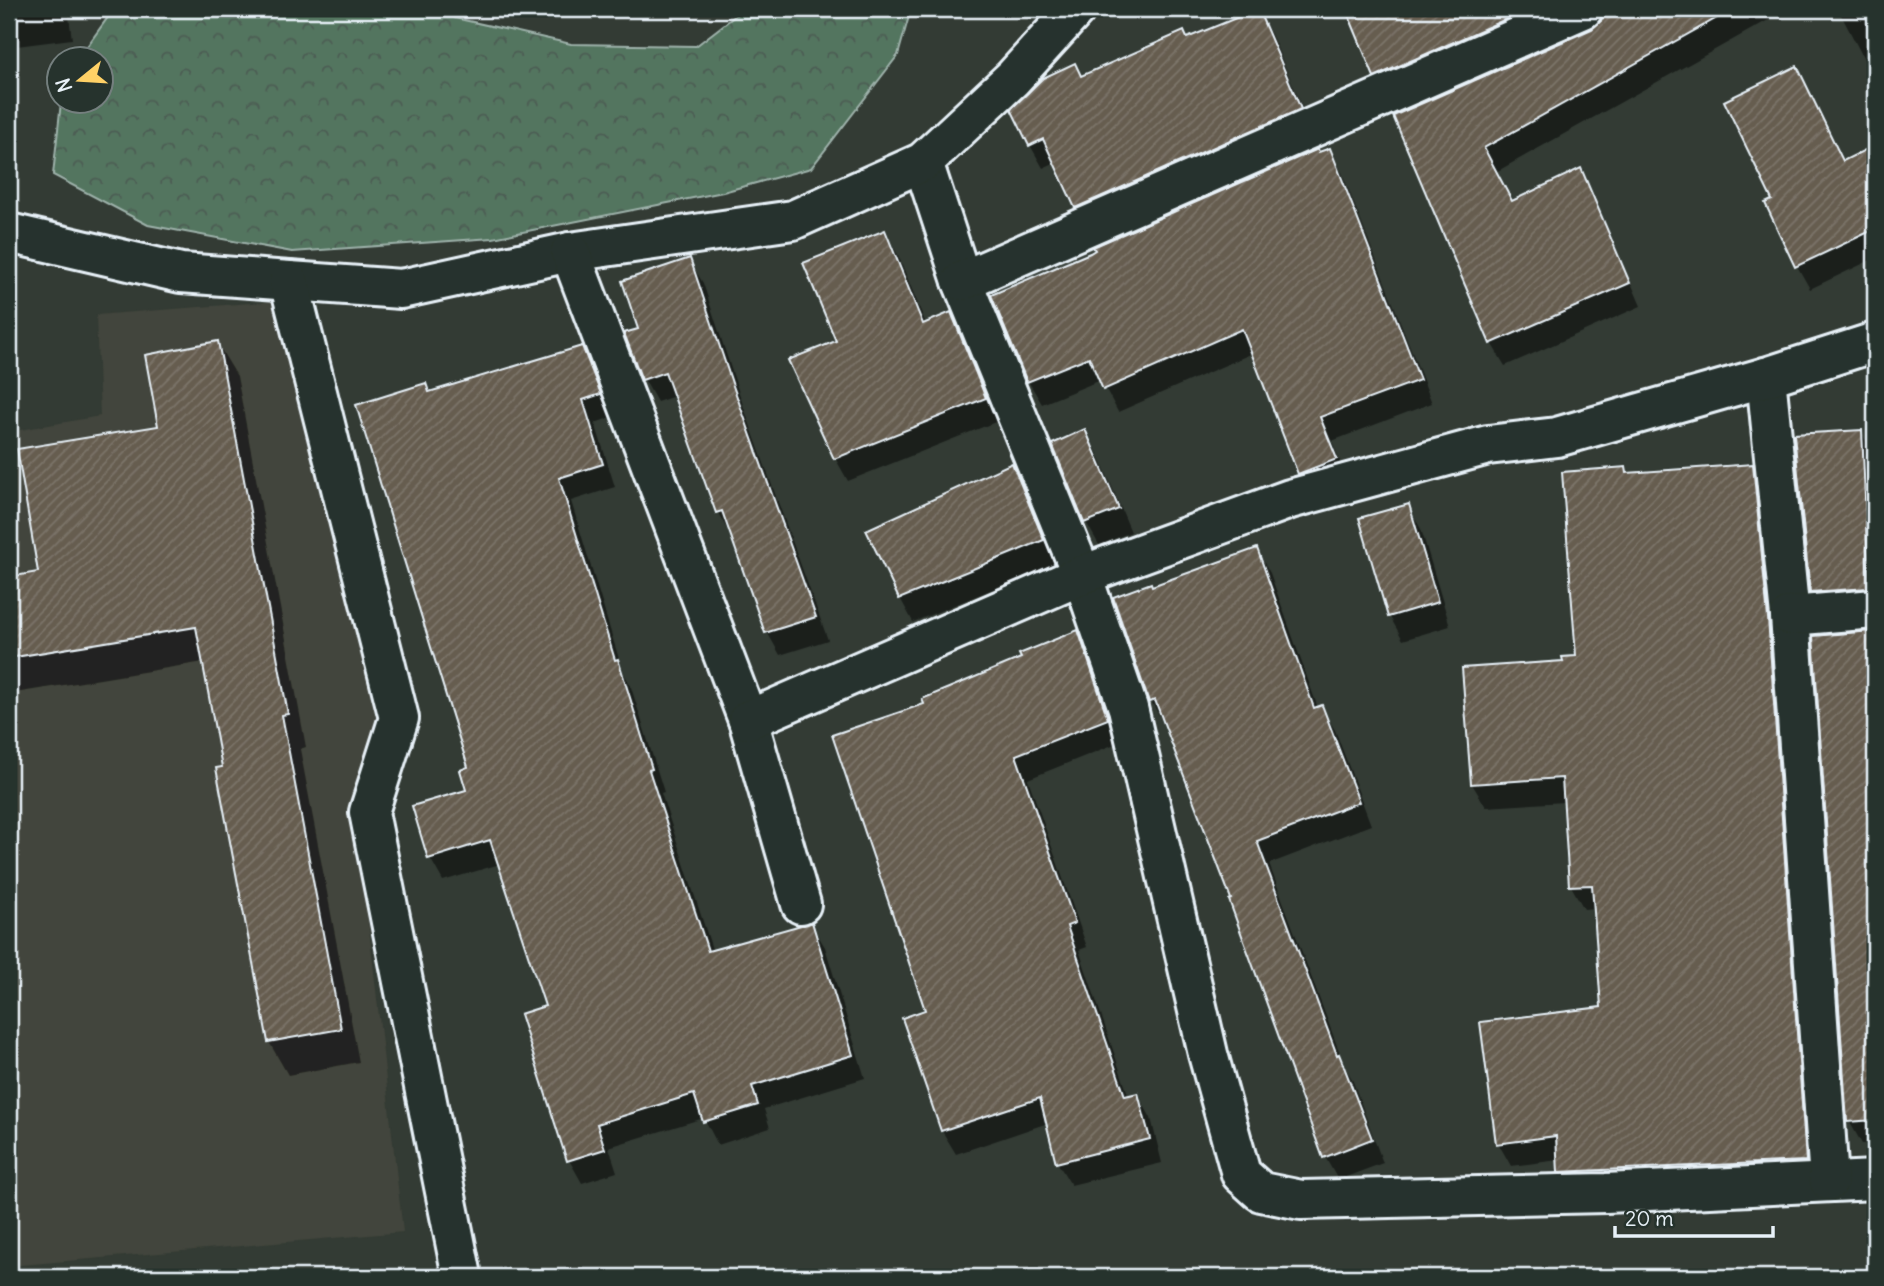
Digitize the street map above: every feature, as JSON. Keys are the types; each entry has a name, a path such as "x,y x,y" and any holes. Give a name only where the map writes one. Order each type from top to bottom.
{"street":[{"path":"9,233 181,274 401,289 570,252 793,220 923,162 1013,78 1076,9"},
{"path":"962,281 1583,9"},
{"path":"923,162 962,281 1082,575 1128,708 1205,1041 1241,1174 1261,1192 1301,1200 1606,1193 1875,1180"},
{"path":"570,252 748,720 801,904"},
{"path":"289,281 399,719 369,812 461,1271"},
{"path":"748,720 1082,575 1290,499 1488,445 1557,437 1766,377 1875,342"},
{"path":"1766,377 1790,616 1829,1181"},
{"path":"1790,616 1875,609"}],"shaded area":[{"path":"277,301 377,720 356,811 403,1232 9,1266 9,432 100,416 96,315"}],"green space":[{"path":"109,9 445,9 455,18 571,44 696,46 744,9 911,9 898,55 811,168 723,192 493,238 292,252 148,225 53,175 59,116 116,116 116,46 87,46 108,17"}],"building":[{"path":"1258,9 1301,109 1075,208 1043,139 1029,146 1011,109 1043,78 1075,63 1081,76 1184,31 1187,38"},
{"path":"1346,9 1529,9 1374,77"},
{"path":"1604,9 1733,9 1484,148 1512,201 1581,168 1630,283 1490,344 1393,116 1592,29 1601,21"},
{"path":"1797,66 1843,161 1875,145 1875,229 1795,267 1765,203 1772,200 1724,101"},
{"path":"1330,148 1420,380 1320,417 1337,459 1298,474 1242,329 1103,390 1089,357 1027,382 991,295 1090,253 1095,250 1093,247 1318,149 1319,152"},
{"path":"885,230 923,324 951,312 986,398 834,459 788,360 836,341 803,263"},
{"path":"690,258 816,617 765,633 722,511 716,513 665,372 642,380 624,333 638,329 622,281"},
{"path":"218,341 288,714 282,715 341,1029 268,1042 216,768 222,767 196,627 9,658 9,577 38,572 17,449 158,426 145,355"},
{"path":"582,346 601,394 583,400 603,464 559,478 708,951 812,922 853,1055 752,1086 758,1105 703,1122 694,1094 597,1124 605,1149 567,1161 520,1014 545,1006 490,840 428,859 412,806 466,790 460,770 468,767 356,405 426,383 429,392"},
{"path":"1085,429 1119,509 1084,523 1052,444"},
{"path":"1862,430 1869,588 1810,592 1794,434"},
{"path":"1012,463 1044,540 899,599 866,530"},
{"path":"1753,464 1768,618 1806,1161 1558,1172 1556,1136 1496,1144 1480,1022 1601,1007 1592,885 1569,886 1562,778 1471,784 1462,668 1563,661 1562,657 1576,656 1562,472 1626,467 1627,473"},
{"path":"1409,504 1438,602 1388,617 1359,518"},
{"path":"1257,548 1314,708 1322,705 1359,802 1257,841 1337,1055 1339,1054 1372,1139 1323,1158 1229,900 1231,899 1155,700 1149,702 1113,597 1151,583 1152,586"},
{"path":"1078,630 1108,719 1016,755 1075,923 1067,926 1125,1096 1138,1093 1150,1139 1056,1163 1040,1098 941,1131 902,1018 925,1010 832,735 924,704 922,699 1021,658 1019,654"},
{"path":"1872,631 1875,672 1875,1120 1847,1122 1813,636"}]}
